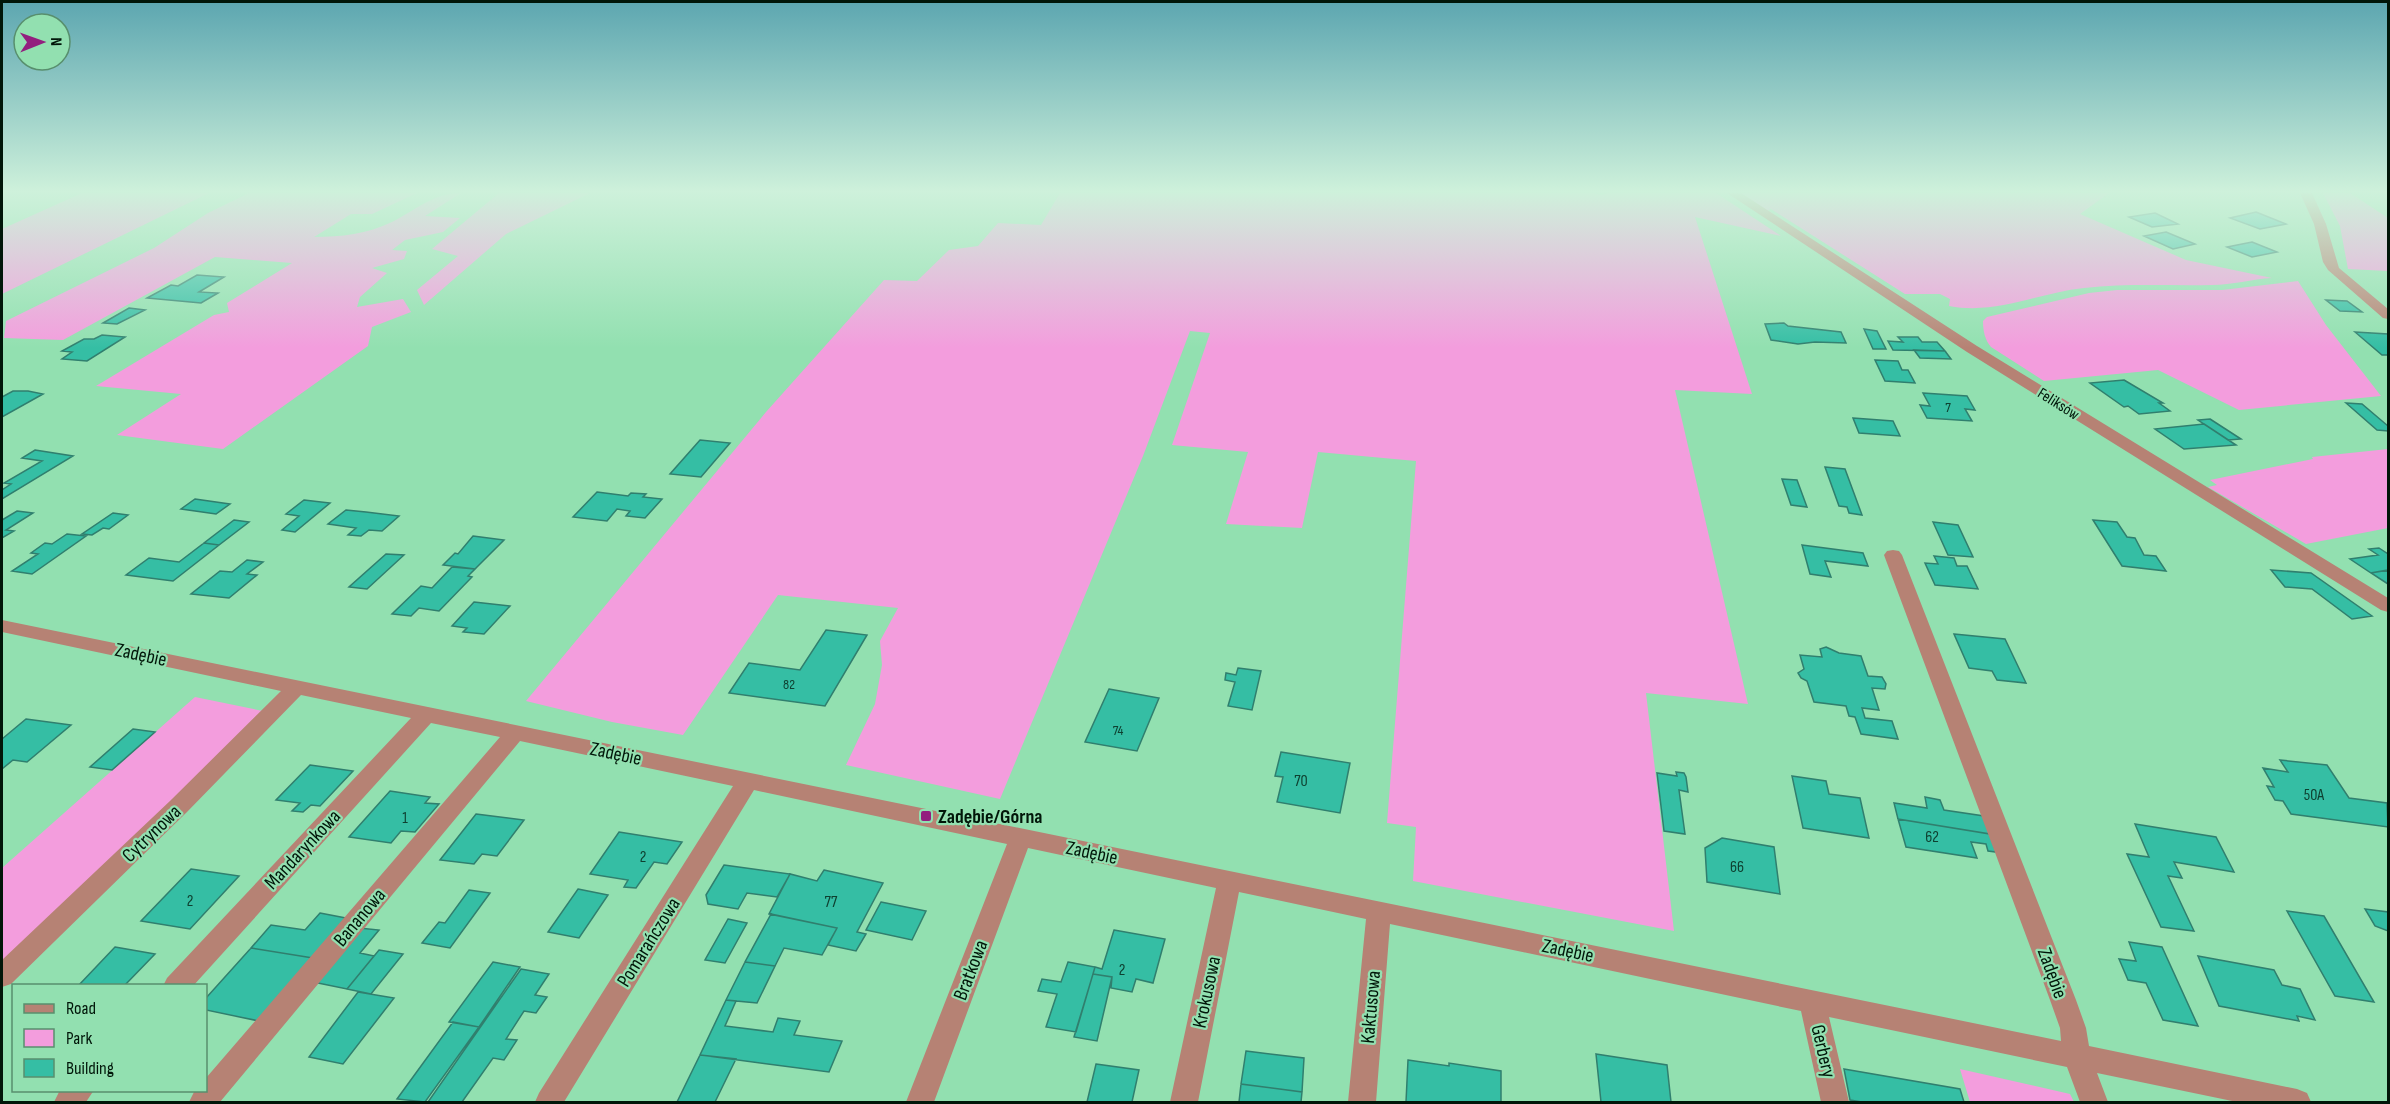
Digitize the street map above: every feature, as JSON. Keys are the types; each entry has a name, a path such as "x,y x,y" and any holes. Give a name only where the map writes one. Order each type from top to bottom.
{"street":[{"name":"Feliksów","path":"1812,245 1991,361 2388,606"},
{"path":"2325,245 2329,262 2334,270 2388,315"},
{"name":"Zadębie","path":"1893,555 2063,1000 2073,1028 2077,1057"},
{"name":"Zadębie","path":"2,626 1812,1000 2271,1100 2297,1102"},
{"name":"Cytrynowa","path":"2,976 179,806 298,686"},
{"name":"Mandarynkowa","path":"178,984 428,713"},
{"name":"Bananowa","path":"203,1102 516,732"},
{"name":"Pomarańczowa","path":"549,1102 748,781"},
{"name":"Bratkowa","path":"920,1102 1021,837"},
{"name":"Krokusowa","path":"1184,1102 1229,881"},
{"name":"Kaktusowa","path":"1362,1102 1379,912"},
{"name":"Gerbery","path":"1812,1000 1835,1102"},
{"path":"2077,1057 2094,1102"}],"green space":[{"path":"2,245 103,245 2,294"},
{"path":"159,245 399,245 392,250 407,251 404,259 372,268 387,273 360,297 357,307 403,299 411,312 372,327 368,346 223,449 117,435 181,394 96,386 214,315 229,312 227,303 292,263 215,257 63,340 4,338 6,321"},
{"path":"437,245 494,245 424,305 417,290 458,256 432,249"},
{"path":"1704,245 1752,394 1675,390 1748,704 1646,693 1674,931 1413,881 1416,827 1387,823 1416,461 1318,452 1302,528 1226,524 1248,452 1172,445 1210,333 1190,331 1143,456 1000,799 846,765 875,704 882,665 880,641 898,608 778,595 683,735 612,722 526,701 766,412 884,280 917,281 949,250 978,246"},
{"path":"1827,245 2150,245 2186,260 2272,278 2220,285 2100,286 1984,308 1949,306 1950,299 1940,294 1905,294"},
{"path":"2343,245 2388,245 2388,271 2348,269"},
{"path":"2298,281 2326,325 2381,396 2239,410 2158,370 2044,381 1991,347 1983,328 1983,321 1987,317 2089,293 2117,290 2222,290"},
{"path":"2388,449 2388,528 2306,544 2208,487 2217,485 2210,480 2313,459 2312,457"},
{"path":"195,697 263,711 168,808 2,966 2,868"},
{"path":"1960,1069 2070,1094 2074,1102 1970,1102"}],"building":[{"path":"2163,245 2193,245 2173,249"},
{"path":"2258,245 2277,252 2252,257 2227,247"},
{"path":"197,275 224,277 199,292 218,293 201,303 147,298 171,285 178,286"},
{"path":"2326,300 2347,301 2362,312 2340,311"},
{"path":"129,308 145,310 117,324 103,323"},
{"path":"1784,323 1788,326 1841,332 1846,343 1798,344 1771,340 1765,324"},
{"path":"1864,329 1877,331 1886,349 1873,349"},
{"path":"2355,332 2388,334 2388,355 2382,355"},
{"path":"102,335 125,337 87,361 62,359 72,352 62,351 84,339 94,339"},
{"path":"1898,337 1918,337 1922,342 1937,342 1945,351 1893,350 1888,341 1903,342"},
{"path":"1914,350 1945,351 1951,359 1920,358"},
{"path":"1875,360 1898,361 1902,370 1908,370 1915,383 1885,381"},
{"path":"2124,380 2163,403 2159,403 2170,411 2139,414 2128,406 2124,407 2090,383"},
{"path":"13,391 43,394 2,417 2,397"},
{"path":"1923,393 1967,396 1975,410 1965,409 1972,421 1927,418 1920,405 1930,406"},
{"path":"2346,403 2362,404 2388,426 2388,431 2377,430"},
{"path":"1853,418 1893,421 1900,436 1859,433"},
{"path":"2210,419 2241,439 2228,440 2198,420"},
{"path":"2204,424 2236,445 2184,449 2155,429"},
{"path":"700,440 730,443 701,477 670,474"},
{"path":"35,450 73,456 2,499 2,490 11,484 4,483 42,461 22,458"},
{"path":"1825,467 1845,469 1862,515 1849,513 1847,507 1839,506"},
{"path":"1782,479 1797,480 1807,507 1791,505"},
{"path":"597,492 628,496 631,493 646,494 643,497 662,499 645,518 626,516 630,511 617,509 607,521 573,517"},
{"path":"195,499 230,504 216,514 181,509"},
{"path":"304,500 330,503 295,532 282,530 299,516 286,514"},
{"path":"346,510 399,516 382,531 369,530 361,536 348,535 356,528 328,524"},
{"path":"17,511 33,513 6,530 14,531 2,538 2,520"},
{"path":"113,513 128,515 109,529 103,528 92,535 82,534"},
{"path":"234,520 249,522 219,545 204,543"},
{"path":"2093,520 2117,522 2127,537 2135,538 2144,555 2156,556 2166,571 2122,566"},
{"path":"1933,522 1958,525 1973,557 1948,555"},
{"path":"67,534 86,536 32,574 12,571 38,554 31,553 45,543 52,544"},
{"path":"473,536 504,540 475,569 443,565 455,553 458,554"},
{"path":"204,543 219,545 173,581 126,575 149,558 179,562"},
{"path":"1802,545 1863,553 1868,566 1825,561 1831,577 1810,574"},
{"path":"2379,548 2388,554 2388,570 2371,573 2350,559 2378,555 2369,549"},
{"path":"386,554 404,555 367,589 349,587"},
{"path":"1934,556 1954,558 1957,566 1967,566 1978,589 1935,585 1925,563 1938,564"},
{"path":"247,560 263,562 247,574 257,575 229,598 191,594 220,571 232,572"},
{"path":"452,567 475,569 468,576 472,577 439,611 419,608 411,616 392,614 421,586 432,588"},
{"path":"2271,570 2311,573 2372,616 2352,619 2312,589 2285,587"},
{"path":"2388,570 2388,584 2371,573"},
{"path":"474,602 510,606 484,634 463,632 467,628 452,626"},
{"path":"826,630 867,635 825,706 729,693 749,663 800,670"},
{"path":"1954,634 2005,639 2026,683 1997,680 1992,671 1969,668"},
{"path":"1826,647 1839,653 1861,656 1868,676 1882,677 1886,684 1885,689 1872,688 1879,710 1862,708 1865,718 1892,721 1898,739 1861,734 1855,717 1849,716 1846,706 1814,702 1807,681 1798,673 1804,669 1800,655 1822,657 1820,649"},
{"path":"1238,668 1261,671 1252,710 1228,706 1235,682 1225,680 1226,673 1236,675"},
{"path":"1109,689 1159,698 1137,751 1085,742"},
{"path":"26,719 71,725 27,762 13,760 2,769 2,739"},
{"path":"133,729 155,732 112,770 90,767"},
{"path":"1281,752 1350,763 1340,813 1277,802 1283,777 1275,776"},
{"path":"2280,760 2327,765 2349,798 2387,803 2388,827 2291,814 2283,801 2275,800 2267,786 2274,787 2263,768 2288,772"},
{"path":"310,765 353,771 320,806 311,805 303,812 292,811 300,803 276,800"},
{"path":"1676,772 1684,773 1686,777 1688,792 1679,790 1685,834 1664,831 1657,773 1677,776"},
{"path":"1792,776 1826,781 1829,794 1860,798 1869,838 1803,828"},
{"path":"390,791 430,797 425,803 439,804 415,832 401,831 391,843 349,837"},
{"path":"1925,797 1940,800 1944,810 1984,816 1990,834 1898,819 1894,803 1927,808"},
{"path":"476,814 524,820 497,856 482,854 474,864 440,860"},
{"path":"1898,819 1990,834 1996,852 1988,851 1986,844 1971,842 1977,858 1906,847"},
{"path":"2135,824 2216,837 2234,872 2174,862 2182,878 2168,876 2194,931 2161,927 2127,854 2149,857"},
{"path":"619,832 682,842 667,864 654,862 636,888 624,887 628,880 590,874"},
{"path":"1722,838 1774,847 1780,894 1707,882 1705,848"},
{"path":"724,865 790,874 777,897 747,893 738,909 708,904 706,895"},
{"path":"191,869 239,876 190,929 141,921"},
{"path":"824,870 883,883 857,932 866,934 856,951 828,945 837,928 769,914 790,874 817,881"},
{"path":"578,889 608,895 579,938 548,932"},
{"path":"469,890 490,893 450,948 422,943 439,922 445,923"},
{"path":"881,902 926,911 912,940 866,930"},
{"path":"2365,909 2388,912 2388,931 2375,926"},
{"path":"2287,911 2324,916 2374,1002 2335,996"},
{"path":"320,913 346,918 313,958 251,948 271,925 305,930"},
{"path":"771,914 837,928 822,955 784,948 775,966 745,962"},
{"path":"728,919 747,923 725,963 705,960"},
{"path":"359,928 379,930 360,953 374,956 347,989 313,982"},
{"path":"1114,930 1165,939 1153,983 1136,979 1132,992 1111,988 1112,977 1093,974 1095,967 1102,969"},
{"path":"2129,942 2162,947 2198,1026 2163,1020 2146,983 2128,980 2119,959 2136,961"},
{"path":"115,947 155,954 126,984 80,984"},
{"path":"251,948 313,958 259,1021 207,1010 207,997"},
{"path":"379,950 403,954 371,994 347,989"},
{"path":"2198,956 2274,970 2282,985 2300,989 2315,1020 2297,1016 2299,1021 2219,1006"},
{"path":"493,962 520,967 479,1027 449,1022"},
{"path":"745,962 775,966 757,1003 726,1000"},
{"path":"1068,962 1095,967 1076,1032 1046,1027 1057,994 1038,991 1042,979 1061,982"},
{"path":"521,969 549,974 535,995 547,997 536,1013 524,1011 506,1039 517,1040 504,1060 493,1058 462,1102 428,1102"},
{"path":"1093,974 1112,977 1097,1041 1074,1037"},
{"path":"358,992 394,998 343,1064 309,1057"},
{"path":"726,1000 736,1001 725,1026 773,1032 778,1018 800,1021 794,1035 842,1041 829,1072 700,1055"},
{"path":"453,1022 479,1027 425,1102 397,1099"},
{"path":"1246,1051 1304,1058 1302,1092 1241,1084"},
{"path":"1596,1054 1667,1065 1671,1102 1601,1102"},
{"path":"700,1055 736,1059 715,1102 677,1102"},
{"path":"1408,1060 1449,1066 1449,1063 1501,1071 1501,1102 1406,1102"},
{"path":"1096,1064 1139,1070 1132,1102 1087,1102"},
{"path":"1844,1069 1960,1089 1964,1102 1850,1100"},
{"path":"1241,1084 1302,1092 1301,1102 1239,1102"}],"place":[{"name":"Zadębie/Górna","path":"926,816"}]}
